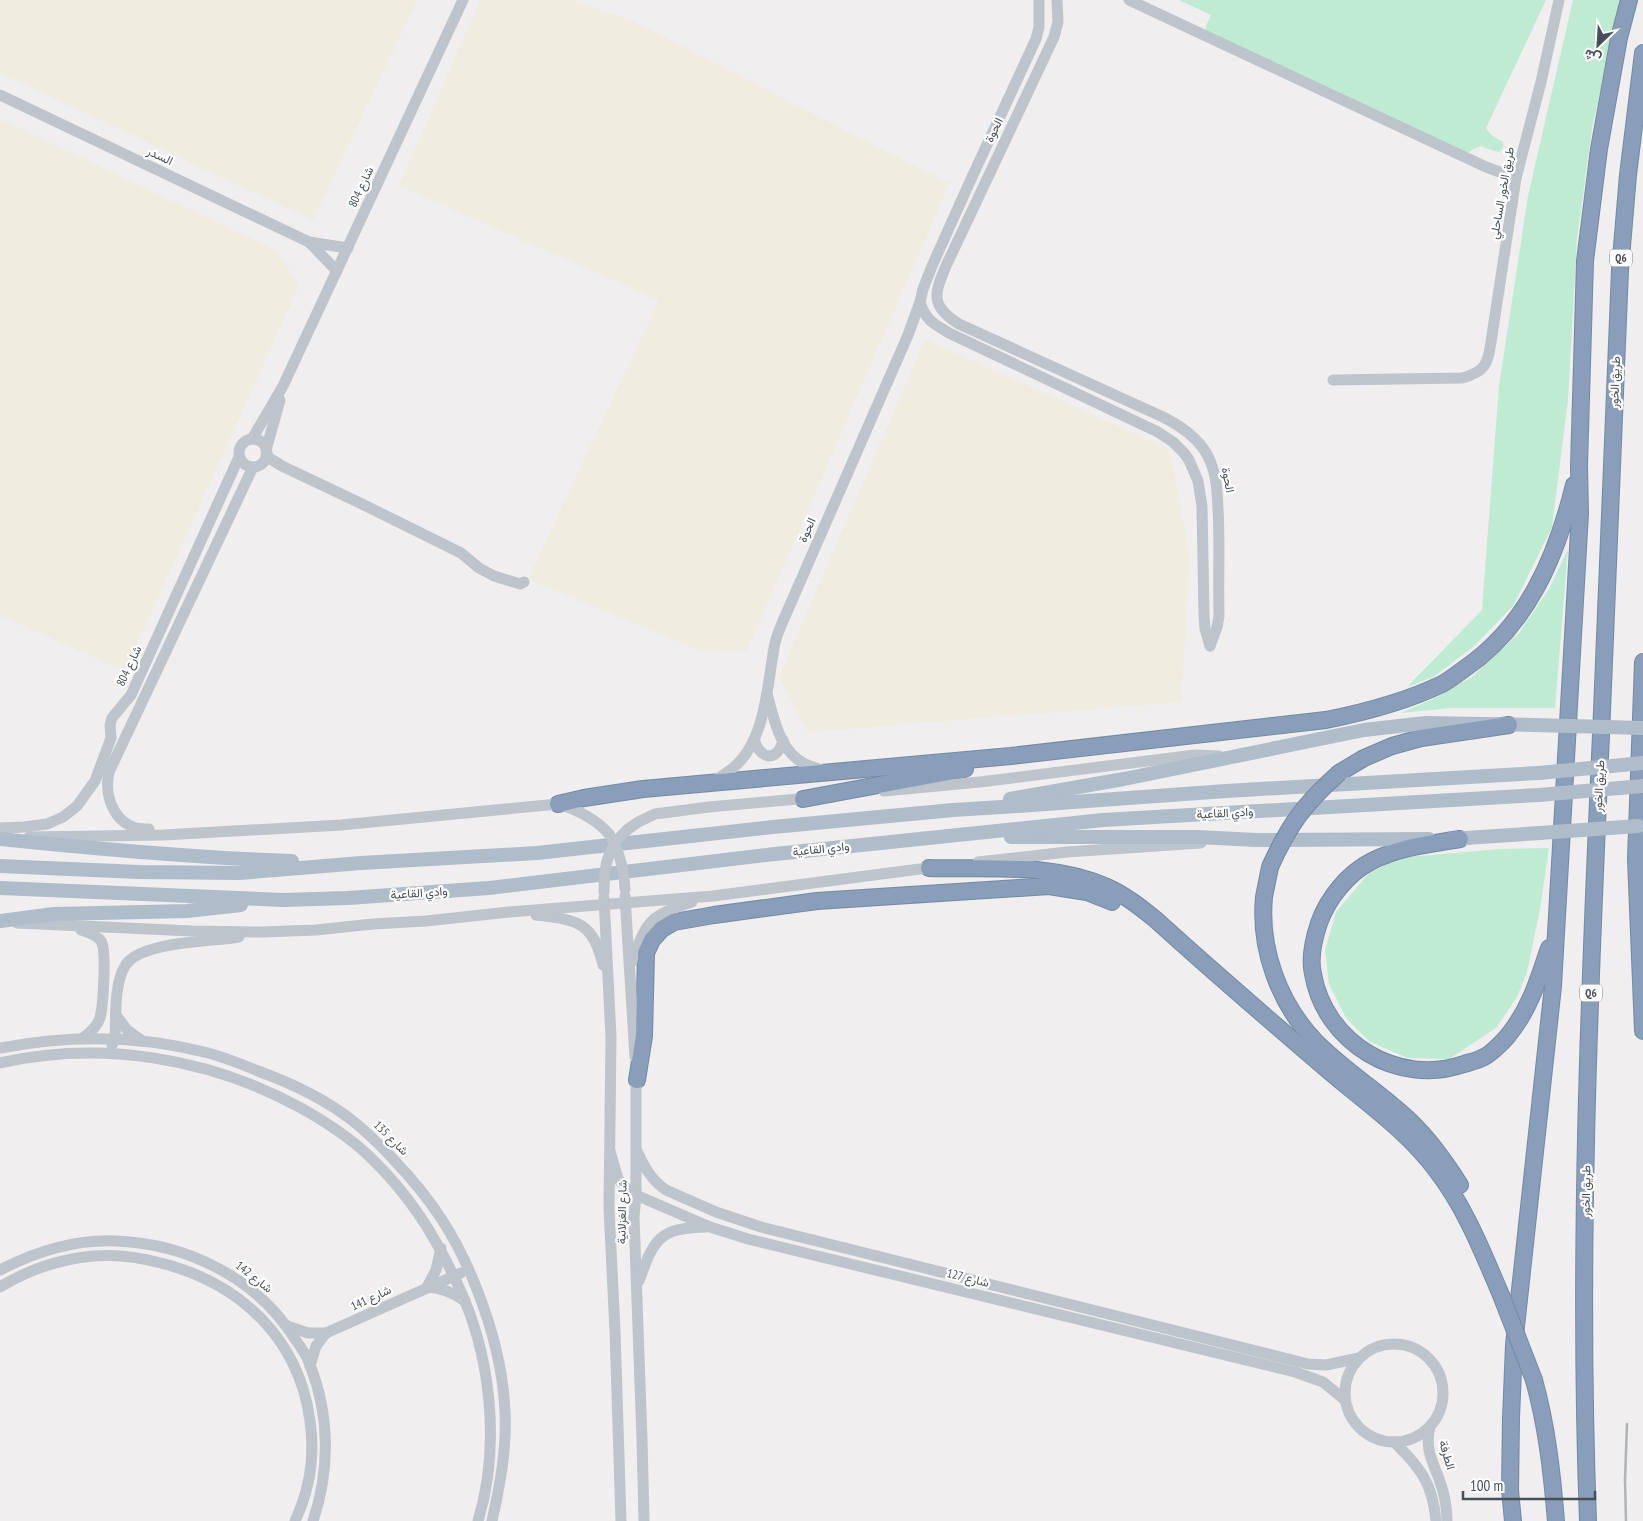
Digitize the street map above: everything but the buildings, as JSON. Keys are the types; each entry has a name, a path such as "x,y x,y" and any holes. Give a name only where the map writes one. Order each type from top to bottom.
{"highway":[{"path":"1513,1521 1510,1490 1514,1345 1553,986 1557,925 1580,513 1579,466 1585,261 1599,149 1619,38 1629,0"},
{"name":"طريق الخور","path":"1588,1521 1583,1304 1592,927 1620,270 1628,175 1643,53"},
{"path":"558,804 643,789 826,771 1010,756 1326,720 1367,712 1406,700 1443,683 1481,657 1513,625 1538,586 1553,554 1565,522 1579,466"},
{"path":"1643,662 1636,859 1643,1031"},
{"path":"1488,1265 1475,1216 1463,1190 1431,1143 1411,1122 1315,1041 1295,1017 1280,990 1270,960 1264,929 1264,898 1270,867 1282,840 1298,816 1317,793 1339,773 1364,758 1392,746 1421,738 1509,724"},
{"path":"803,799 986,765 1010,756"},
{"path":"1460,839 1403,849 1371,861 1344,881 1324,908 1313,940 1312,974 1324,1009 1346,1038 1376,1060 1412,1070 1449,1070 1484,1058 1509,1035 1528,1007 1557,925"},
{"path":"929,868 1053,872 1081,878 1108,888 1132,902 1155,919 1421,1150 1454,1195 1501,1295 1534,1380 1550,1451 1556,1521"},
{"path":"637,1080 644,1036 646,953 656,935 674,922 817,901 1050,886 1087,892 1133,912 1198,957"}],"main road":[{"path":"953,810 1394,725 1425,723 1509,724 1643,728"},
{"name":"وادي القاعية","path":"0,866 139,872 239,873 360,862 538,852 953,810 1236,790 1539,773 1643,763"},
{"name":"وادي القاعية","path":"0,888 282,900 348,898 489,888 775,854 1103,820 1539,795 1643,786"},
{"path":"957,836 1036,838 1197,837 1256,840 1460,839 1643,826"},
{"path":"0,838 71,847 242,859 360,862"},
{"path":"0,921 54,914 187,911 282,900"}],"street":[{"name":"شارع 804","path":"252,439 284,386 463,0"},
{"name":"الحوة","path":"710,783 734,768 754,740 762,714 775,642 782,621 908,335 932,266 1036,39 1039,27 1039,0"},
{"name":"الحوة","path":"920,302 928,319 949,333 1158,432 1173,442 1184,453 1193,469 1201,494 1204,616 1205,629 1210,646 1219,616 1217,481 1211,462 1198,442 1189,432 1163,417 959,324 941,311 938,304 938,287 946,266 1054,36 1058,22 1058,0"},
{"path":"1129,0 1486,167 1516,178"},
{"name":"طريق الخور الساحلي","path":"1333,380 1462,378 1481,371 1486,364 1516,178 1542,82 1559,0"},
{"name":"السدر","path":"0,95 309,242"},
{"path":"309,242 348,248"},
{"path":"309,242 337,271"},
{"path":"920,302 937,296"},
{"name":"شارع 804","path":"190,834 176,829 139,829 130,825 114,811 107,793 106,783 109,772 261,459 284,386"},
{"path":"261,459 264,444 252,439 246,440 241,445 239,457 245,464 261,459 282,466 461,553 479,568 494,576 520,584 524,582"},
{"name":"شارع 804","path":"0,828 47,824 63,817 76,806 95,781 111,738 110,725 112,718 131,695 239,457"},
{"path":"1204,616 1219,616"},
{"name":"الحوة","path":"766,690 774,718 789,751 804,763 826,771"},
{"path":"754,740 761,752 768,756 780,751 783,740"},
{"path":"604,905 608,856 612,839 638,822 655,814 708,807 980,782 1195,756 1230,756"},
{"path":"0,838 190,834 341,825 558,804 584,814 593,820 612,839 622,861 625,903"},
{"path":"0,921 67,926 192,931 262,932 316,930 713,896 1067,852 1256,840"},
{"path":"630,966 643,932 659,915 670,909 713,896"},
{"name":"شارع الغزلانية","path":"625,903 637,1080 636,1195 634,1217 644,1521"},
{"name":"شارع الغزلانية","path":"604,905 610,991 609,1208 621,1521"},
{"path":"509,912 558,918 583,926 593,937 601,955 610,991"},
{"path":"67,926 85,931 98,938 103,945 105,956 100,1018 92,1030 83,1038"},
{"path":"105,1053 111,1047 115,1038 119,983 124,967 129,960 160,947 227,939 262,932"},
{"path":"116,1015 127,1030 142,1041"},
{"name":"شارع 135","path":"0,1048 49,1040 115,1038 206,1052 239,1063 300,1088 342,1113 376,1141 420,1188 450,1230 469,1269 490,1327 500,1369 505,1412 501,1479 492,1521"},
{"path":"0,1063 27,1058 105,1053 170,1060 198,1066 247,1082 306,1111 340,1132 374,1160 413,1206 441,1248 466,1302 484,1364 489,1400 490,1438 487,1477 478,1521"},
{"name":"شارع 127","path":"636,1149 646,1171 659,1184 685,1199 761,1227 1293,1361 1326,1365 1359,1358"},
{"name":"شارع 127","path":"610,1151 618,1179 625,1187 636,1195 710,1227 786,1248 1295,1372 1323,1382 1345,1400"},
{"path":"636,1287 648,1255 661,1237 681,1229 710,1227 716,1212"},
{"name":"شارع 142","path":"0,1270 37,1254 61,1247 91,1242 116,1241 150,1245 180,1252 227,1272 253,1291 287,1326 305,1354 321,1407 325,1433 326,1461 324,1480 313,1521"},
{"path":"441,1248 436,1270 427,1287 448,1291 466,1302"},
{"name":"شارع 142","path":"0,1286 41,1268 64,1261 93,1256 115,1255 147,1259 176,1266 220,1285 250,1307 273,1333 289,1357 298,1374 308,1408 312,1434 312,1459 306,1493 295,1521"},
{"name":"شارع 141","path":"326,1333 469,1269"},
{"path":"287,1326 308,1332 326,1333"},
{"path":"310,1366 316,1346 326,1333"},
{"path":"1391,1344 1408,1346 1424,1354 1436,1368 1442,1384 1442,1402 1436,1418 1430,1426 1410,1439 1394,1442 1378,1439 1365,1432 1354,1421 1345,1400 1347,1377 1359,1358 1373,1348 1391,1344"},
{"name":"الطرفة","path":"1430,1426 1428,1448 1440,1480 1447,1521"},
{"path":"1394,1442 1411,1458 1425,1479 1433,1497 1436,1521"}],"green space":[{"path":"1179,0 1546,0 1486,128 1491,135 1503,142 1502,149 1499,152 1480,146 1465,152 1206,31 1211,15"},
{"path":"1573,0 1621,0 1592,128 1577,239 1568,400 1552,527 1513,606 1474,646 1435,676 1407,687 1482,610 1499,386 1528,196"},
{"path":"1568,549 1555,708 1451,708 1401,713 1437,697 1472,677 1518,634 1549,589"},
{"path":"1549,848 1540,909 1527,972 1517,997 1496,1028 1449,1059 1408,1058 1370,1042 1346,1018 1329,984 1325,950 1336,912 1368,874 1398,858 1500,849"}],"sand":[{"path":"0,0 417,0 313,220 0,73"},
{"path":"480,0 571,0 633,21 949,184 747,651 706,653 528,579 659,300 399,186"},
{"path":"0,119 277,251 299,286 125,671 0,615"},
{"path":"925,339 1170,450 1190,558 1181,702 808,732 779,677"}],"railway":[{"path":"1626,1521 1627,1424"}]}
